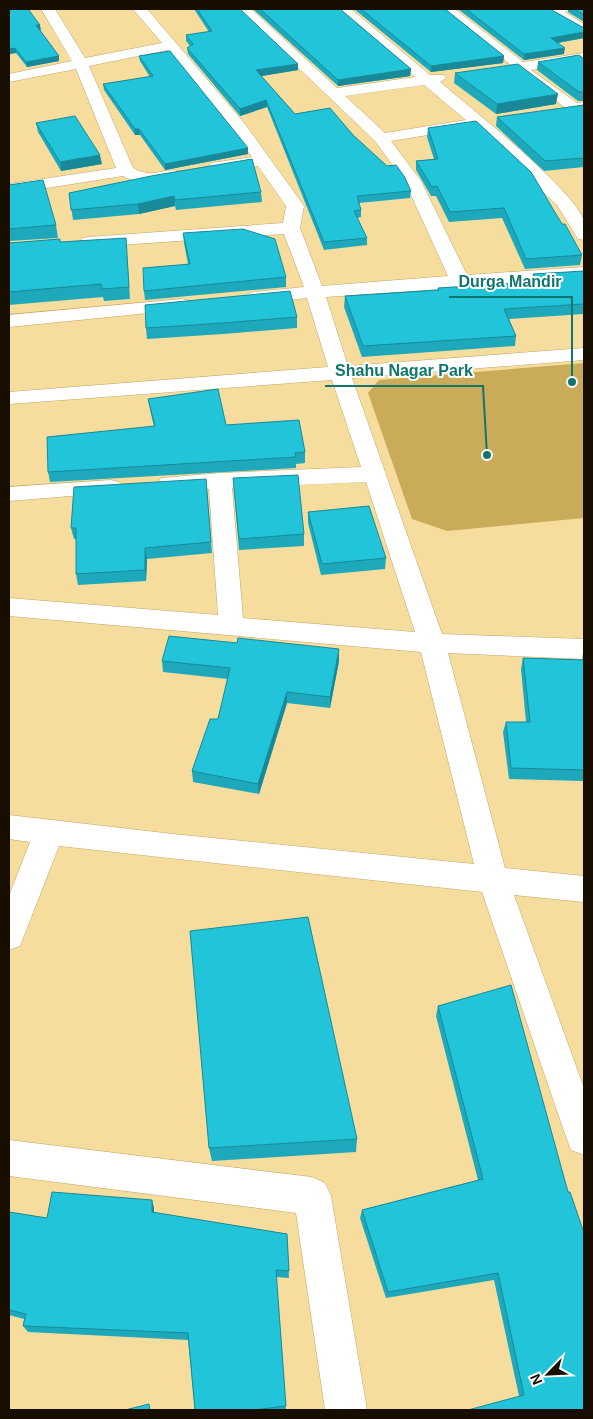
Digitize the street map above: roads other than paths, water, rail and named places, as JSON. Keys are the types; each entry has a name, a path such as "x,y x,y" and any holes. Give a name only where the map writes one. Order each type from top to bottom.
{"street":[{"path":"48,9 81,63 126,172"},
{"path":"140,9 262,160 295,206 291,228 315,292 340,373 432,643 493,880 584,1137"},
{"path":"244,9 381,138 413,181 460,280"},
{"path":"343,9 430,80 579,214 584,235"},
{"path":"447,9 520,67 579,108"},
{"path":"555,9 584,30"},
{"path":"9,78 171,45"},
{"path":"502,70 584,57"},
{"path":"334,93 457,76"},
{"path":"555,111 579,108"},
{"path":"381,138 497,119"},
{"path":"9,189 126,172 142,180 262,160"},
{"path":"67,244 291,228"},
{"path":"236,300 460,280 584,273"},
{"path":"9,320 197,303"},
{"path":"9,398 584,354"},
{"path":"9,494 220,480 374,474"},
{"path":"220,480 231,624"},
{"path":"9,607 231,624 432,643 584,649"},
{"path":"9,828 584,889"},
{"path":"9,936 49,832"},
{"path":"9,1158 312,1196 346,1410"}],"place":[{"name":"Durga Mandir","path":"572,382"},
{"name":"Shahu Nagar Park","path":"487,455"}]}
